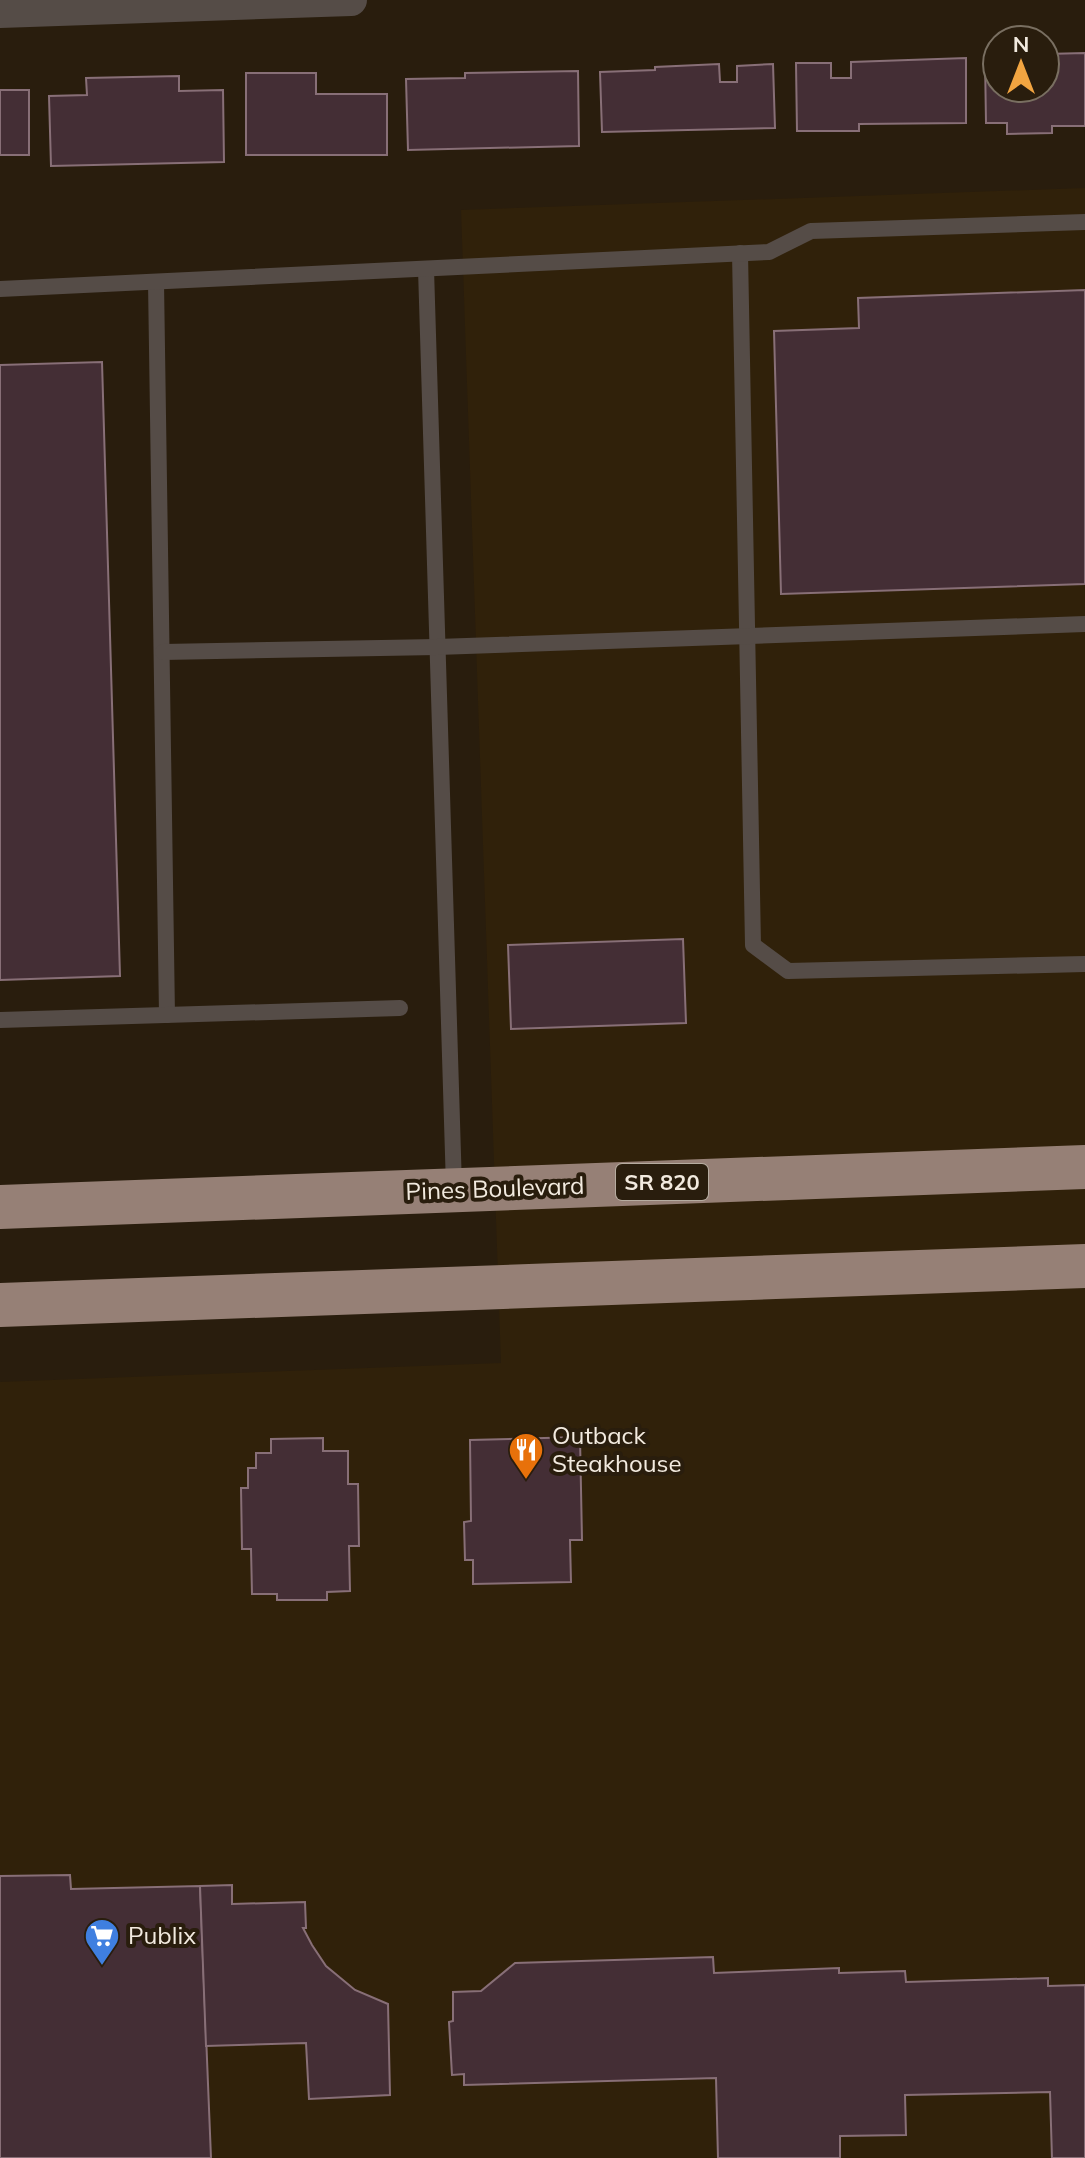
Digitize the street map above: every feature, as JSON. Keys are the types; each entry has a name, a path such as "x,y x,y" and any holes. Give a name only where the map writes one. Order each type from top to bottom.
{"highway":[{"name":"Pines Boulevard","path":"0,1207 1085,1167"},
{"path":"0,1305 1085,1266"}],"street":[{"path":"0,12 351,0"}],"lane":[{"path":"0,289 769,252 811,231 1085,222"},
{"path":"740,253 753,945 788,971 1085,964"},
{"path":"426,269 454,1190"},
{"path":"156,282 167,1015"},
{"path":"163,652 437,647 1085,624"},
{"path":"0,1020 400,1008"}],"shaded area":[{"path":"1085,188 1085,2158 0,2158 0,1382 501,1363 461,210"}],"building":[{"path":"1085,53 1085,126 1052,126 1052,133 1007,134 1007,123 986,123 986,104 1061,104 1061,54"},
{"path":"966,58 966,123 859,124 859,131 797,131 796,63 831,63 831,78 851,78 851,62"},
{"path":"719,64 720,82 737,82 737,66 773,64 775,128 602,132 600,72"},
{"path":"578,71 579,146 408,150 406,79 465,78 465,73"},
{"path":"246,73 316,73 316,94 387,94 387,155 246,155"},
{"path":"179,76 179,91 223,90 224,162 51,166 49,96 87,95 86,78"},
{"path":"0,90 29,90 29,155 0,155"},
{"path":"1085,290 1085,584 781,594 774,331 859,328 858,298"},
{"path":"102,362 120,976 0,980 0,365"},
{"path":"683,939 686,1023 511,1029 508,945"},
{"name":"Outback Steakhouse","path":"580,1437 582,1540 570,1540 571,1582 473,1584 473,1560 465,1560 464,1522 471,1521 470,1440"},
{"path":"323,1438 323,1451 348,1451 348,1484 358,1484 359,1546 349,1546 350,1591 327,1592 327,1600 277,1600 277,1594 252,1594 251,1549 242,1549 241,1488 248,1488 248,1468 256,1468 256,1453 271,1453 271,1439"},
{"name":"Publix","path":"70,1875 71,1889 200,1886 211,2158 0,2158 0,1876"},
{"path":"232,1885 232,1904 305,1902 306,1928 303,1928 326,1966 355,1990 388,2004 390,2095 309,2099 306,2043 206,2046 200,1886"},
{"path":"713,1957 714,1973 839,1968 839,1973 905,1971 906,1982 1048,1978 1048,1986 1085,1985 1085,2158 1052,2158 1050,2092 905,2095 906,2135 840,2136 840,2158 718,2158 716,2078 464,2085 464,2074 452,2075 449,2022 453,2021 453,1992 481,1991 515,1963"}],"place":[{"name":"Outback Steakhouse","path":"526,1481"},
{"name":"Publix","path":"102,1967"}]}
